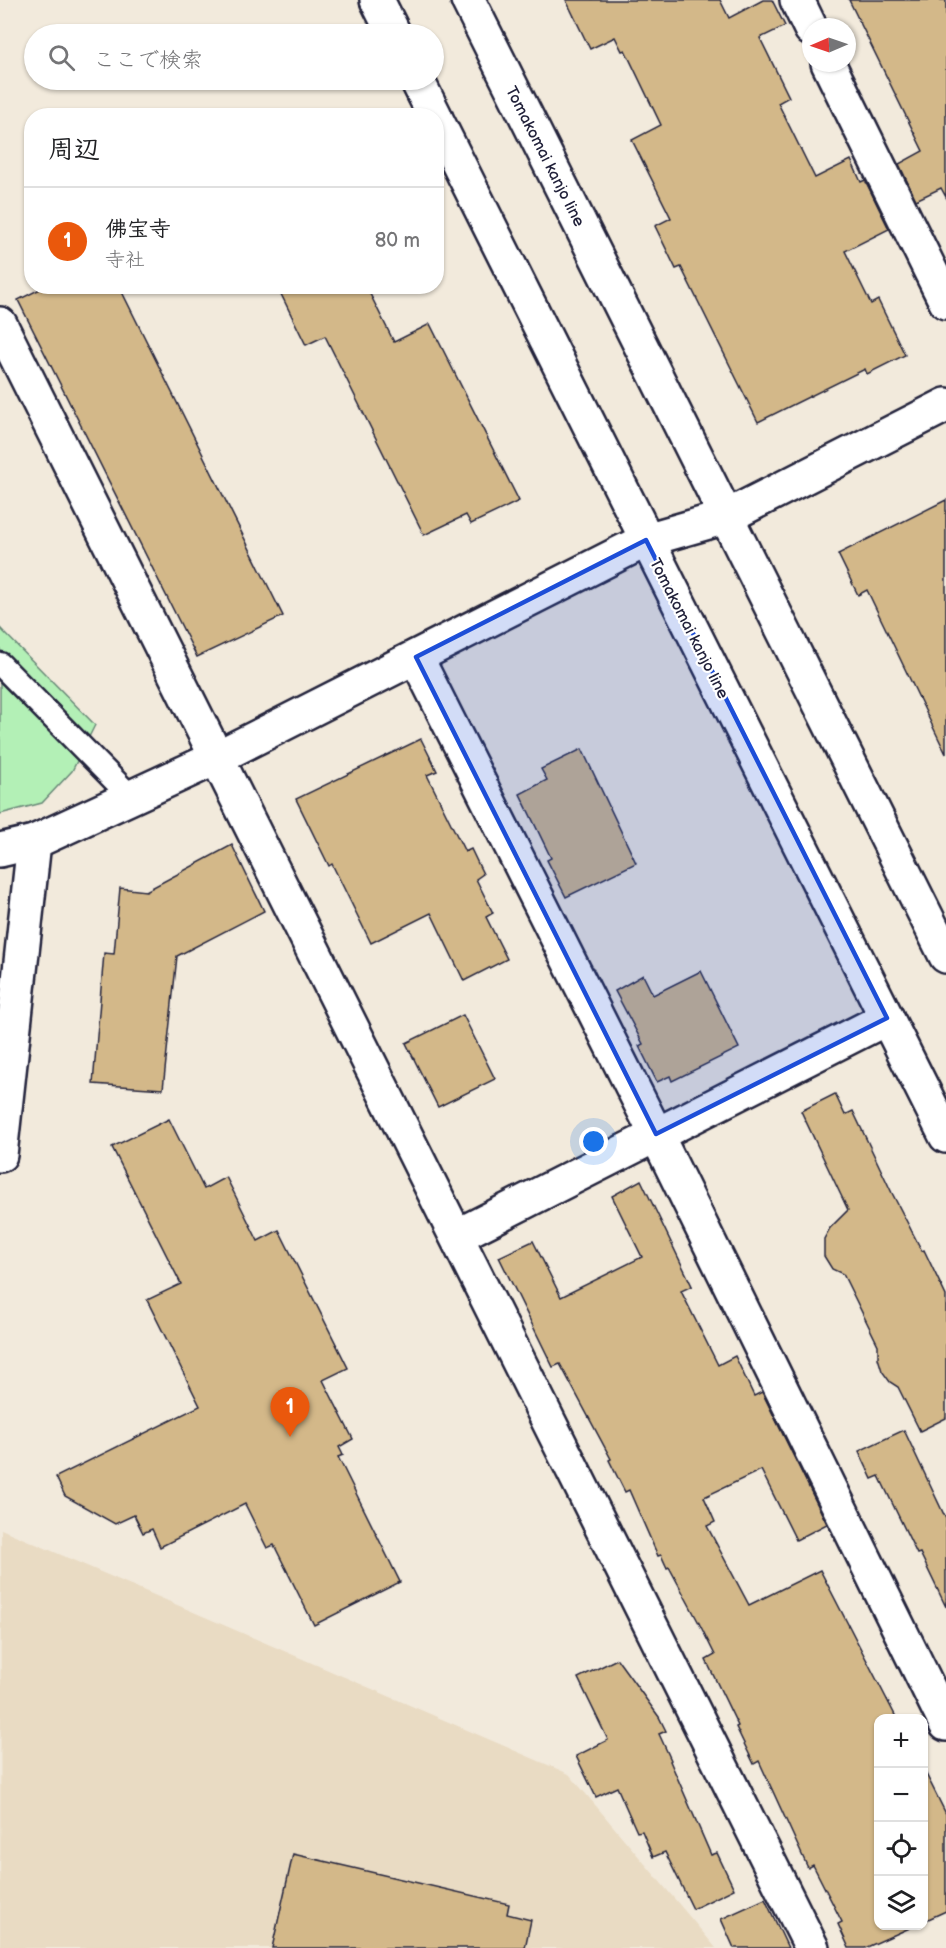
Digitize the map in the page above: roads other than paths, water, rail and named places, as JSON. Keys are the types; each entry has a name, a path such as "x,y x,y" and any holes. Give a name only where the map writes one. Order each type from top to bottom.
{"street":[{"path":"377,0 389,24"},
{"name":"Tomakomai kanjo line","path":"468,0 946,956"},
{"path":"797,0 806,18"},
{"path":"832,72 946,302"},
{"name":"Tomakomai kanjo line","path":"422,90 431,108"},
{"name":"Tomakomai kanjo line","path":"444,133 946,1136"},
{"path":"0,324 812,1948"},
{"path":"0,850 34,842 218,757 646,540 726,517 946,405"},
{"path":"416,657 656,1134 946,1724"},
{"path":"0,1155 34,842"},
{"path":"457,1236 887,1018"}],"lane":[{"path":"0,664 130,797"}],"place":[{"name":"佛宝寺","path":"290,1437"}]}
